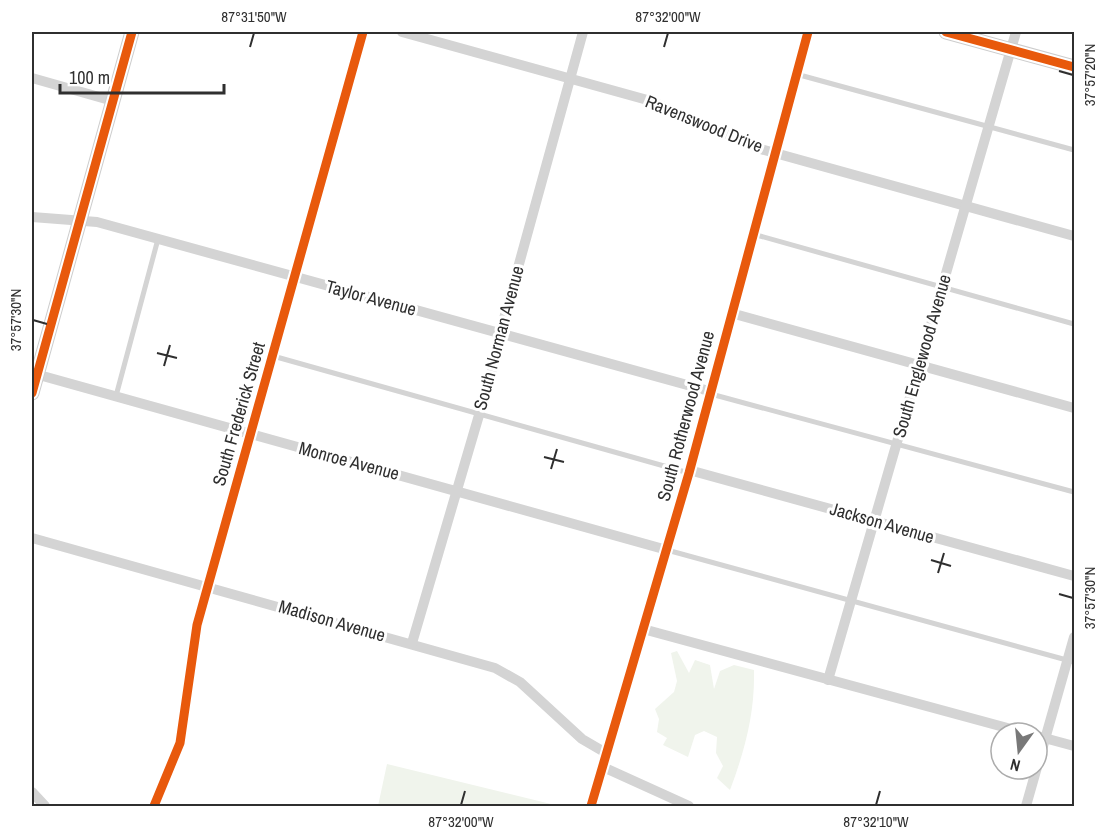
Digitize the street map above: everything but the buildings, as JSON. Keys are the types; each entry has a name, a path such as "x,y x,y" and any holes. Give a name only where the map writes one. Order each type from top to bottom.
{"street":[{"path":"32,393 34,373 80,220 132,32"},
{"name":"South Frederick Street","path":"154,807 180,743 194,640 207,587 252,434 363,32"},
{"name":"Ravenswood Drive","path":"402,32 668,107 727,136 775,153 1074,236"},
{"name":"South Norman Avenue","path":"412,643 497,354 500,333 583,32"},
{"name":"South Rotherwood Avenue","path":"591,807 667,550 808,32"},
{"path":"946,32 1074,67"},
{"name":"South Englewood Avenue","path":"828,680 1016,32"},
{"path":"32,78 113,101"},
{"name":"Taylor Avenue","path":"32,217 80,220 158,239 709,392"},
{"path":"731,313 1074,408"},
{"name":"Monroe Avenue","path":"34,373 667,550"},
{"name":"Jackson Avenue","path":"689,471 1074,576"},
{"name":"Madison Avenue","path":"32,538 412,643 509,674 582,739 606,753"},
{"path":"643,629 989,723"},
{"path":"1047,721 1071,661 1074,637"},
{"path":"1049,739 1074,746"},
{"path":"603,767 689,807"},
{"path":"1026,807 1032,781"},
{"path":"32,792 45,807"}],"lane":[{"path":"796,74 1074,150"},
{"path":"752,234 1074,324"},
{"path":"116,396 158,239"},
{"path":"273,356 689,471"},
{"path":"709,392 1074,492"},
{"path":"667,550 1071,661"}],"shaded area":[{"path":"677,651 689,673 695,660 710,665 714,689 720,671 734,665 754,670 753,701 748,731 730,790 717,778 723,766 716,753 717,737 704,731 695,735 688,757 663,745 667,738 657,732 659,719 655,709 674,692 677,681 671,653"},
{"path":"387,764 551,804 550,806 378,806"}],"cycle path":[{"path":"32,393 132,32"},
{"path":"154,806 180,743 197,625 363,32"},
{"path":"591,806 689,473 808,32"},
{"path":"946,32 1074,67"}]}
